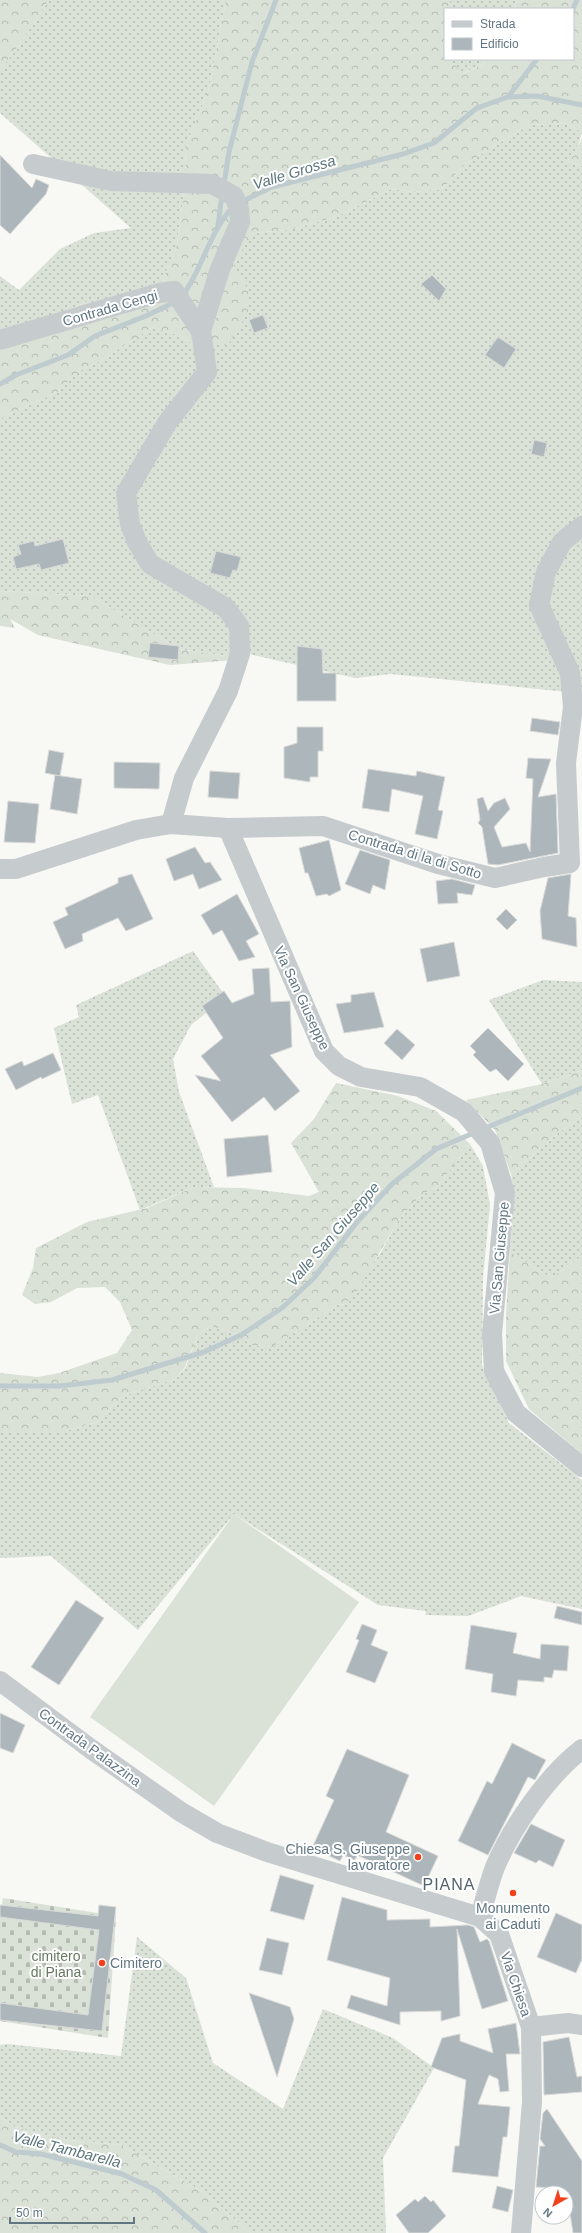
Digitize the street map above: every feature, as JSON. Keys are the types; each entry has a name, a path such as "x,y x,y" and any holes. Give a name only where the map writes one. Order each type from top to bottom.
{"street":[{"path":"33,164 111,181 212,184 234,196 239,209 240,222 220,269 201,331 207,372 167,423 126,493 130,524 137,542 150,564 226,608 239,626 240,654 228,691 184,778 171,824"},
{"name":"Contrada Cengi","path":"0,340 159,293 174,292 201,331"},
{"path":"575,807 566,763 573,707 570,673 539,605 546,572 562,542 582,526"},
{"name":"Contrada di la di Sotto","path":"228,828 323,826 438,864 495,878 570,863 575,807"},
{"path":"0,869 16,869 136,830 171,824 228,828"},
{"name":"Via San Giuseppe","path":"228,828 324,1051 339,1066 361,1077 420,1087 464,1112 490,1143 505,1193 492,1334 494,1371 516,1413 582,1467"},
{"name":"Contrada Palazzina","path":"0,1681 91,1749 182,1812"},
{"path":"480,1917 495,1867 523,1816 555,1773 582,1749"},
{"name":"Via Chiesa","path":"182,1812 217,1833 266,1852 480,1917 498,1934 531,2027 532,2102 521,2233"},
{"path":"531,2027 568,2023 582,2025"}],"green space":[{"path":"0,0 49,0 19,45 0,70"},
{"path":"49,0 226,0 208,92 185,148 186,177 177,245 162,282 135,302 89,301 0,337 0,276 19,290 60,249 94,233 131,228 0,113 0,70 19,45"},
{"path":"226,0 449,0 452,8 444,8 444,60 451,60 463,74 483,64 485,60 574,60 574,8 514,8 516,0 582,0 582,132 566,123 529,125 465,164 442,189 413,192 391,189 336,217 288,230 253,233 233,264 248,290 248,312 228,345 195,345 177,335 153,327 100,361 79,371 59,391 0,419 0,337 89,301 135,302 162,282 177,245 186,177 185,148 208,92"},
{"path":"449,0 516,0 514,8 452,8"},
{"path":"451,60 485,60 483,64 462,74"},
{"path":"566,123 582,132 577,150 568,162 582,166 582,696 578,693 391,674 355,678 249,654 247,659 179,649 91,596 0,591 0,419 59,391 79,371 100,361 153,327 177,335 195,345 248,290 232,264 253,233 288,230 336,217 391,189 413,192 442,189 465,164 529,125"},
{"path":"582,137 582,166 568,162 577,150"},
{"path":"0,591 91,596 179,649 247,659 170,665 38,635 10,619 15,628 0,626"},
{"path":"193,951 226,997 191,1025 173,1059 179,1092 214,1187 194,1187 140,1210 98,1095 72,1104 54,1028 79,1017 76,1005"},
{"path":"543,980 582,982 582,1070 542,1084 489,1000"},
{"path":"582,1070 582,1117 559,1132 511,1174 495,1130 466,1100 542,1084"},
{"path":"336,1083 398,1096 436,1111 470,1144 438,1186 420,1196 399,1219 359,1288 345,1304 337,1305 272,1347 252,1345 236,1334 211,1326 197,1336 185,1367 175,1379 123,1396 97,1422 66,1431 0,1431 0,1373 38,1377 59,1373 117,1353 132,1330 120,1302 105,1287 77,1288 51,1302 35,1304 22,1295 33,1268 36,1248 87,1222 147,1208 194,1187 243,1188 309,1196 319,1192 291,1143 314,1119"},
{"path":"582,1117 582,1256 551,1278 510,1252 513,1223 511,1174 559,1132"},
{"path":"470,1144 483,1166 490,1205 483,1278 482,1365 509,1423 582,1480 582,1609 521,1596 468,1616 425,1615 426,1611 378,1605 234,1514 138,1630 51,1556 0,1558 0,1431 66,1431 97,1422 123,1396 175,1379 186,1367 197,1336 211,1326 236,1334 252,1345 272,1347 337,1305 345,1304 381,1252 399,1219 420,1196 438,1186"},
{"path":"510,1252 551,1278 582,1256 582,1454 529,1409 506,1361 506,1313"},
{"path":"234,1514 359,1602 214,1806 90,1717"},
{"name":"cimitero di Piana","path":"3,1898 116,1916 108,2038 0,2021 0,1917"},
{"path":"137,1937 186,1978 213,2063 283,2109 323,2009 393,2038 434,2068 383,2158 386,2233 251,2233 203,2192 121,2145 69,2140 37,2133 15,2127 0,2116 0,2045 7,2044 121,2056"},
{"path":"0,2116 15,2127 37,2133 69,2140 121,2145 203,2192 251,2233 0,2233"}],"building":[{"path":"0,155 32,188 36,179 49,185 46,194 10,234 0,225"},
{"path":"432,275 446,289 439,301 421,284"},
{"path":"263,315 268,328 254,333 249,320"},
{"path":"498,337 516,349 504,368 485,355"},
{"path":"534,440 547,443 544,457 531,454"},
{"path":"63,539 69,563 41,570 39,564 16,569 13,557 21,554 18,545 34,541 35,546"},
{"path":"216,551 241,557 237,571 233,570 230,578 210,573"},
{"path":"150,643 179,646 178,660 148,657"},
{"path":"297,646 322,649 323,673 336,673 336,701 297,701"},
{"path":"532,718 560,722 558,735 530,731"},
{"path":"297,727 323,727 323,751 318,751 318,777 310,777 310,782 284,778 284,747 297,743"},
{"path":"49,750 64,753 60,776 45,773"},
{"path":"528,758 551,759 538,797 556,794 558,853 498,865 488,864 482,827 478,823 480,820 477,799 483,797 488,811 494,803 505,798 510,809 494,827 502,847 526,843 530,852 533,779 526,778"},
{"path":"114,762 160,763 159,789 114,788"},
{"path":"368,769 416,776 417,771 445,777 438,810 443,811 437,839 415,834 423,796 392,789 389,812 362,808"},
{"path":"210,771 240,773 238,799 208,797"},
{"path":"55,775 82,779 77,814 50,809"},
{"path":"8,801 39,804 35,843 4,842"},
{"path":"329,840 341,890 329,896 327,894 316,896 308,873 305,873 299,848"},
{"path":"195,847 205,863 210,862 222,880 199,889 193,874 174,881 166,859"},
{"path":"360,850 390,860 385,890 373,885 370,894 345,884"},
{"path":"132,874 153,919 126,931 118,918 82,934 83,941 65,949 53,922 68,915 65,908 118,883 118,878"},
{"path":"571,874 568,916 576,918 577,947 542,939 540,911 548,878"},
{"path":"452,879 475,885 472,895 457,893 458,903 438,904 436,881"},
{"path":"237,894 259,934 246,941 255,957 239,961 222,930 213,935 201,915"},
{"path":"506,909 517,920 507,930 496,919"},
{"path":"454,942 460,976 427,982 420,949"},
{"path":"269,968 271,1002 290,1001 292,1047 270,1055 300,1091 275,1111 264,1097 232,1122 195,1075 221,1081 201,1056 223,1038 202,1006 224,991 232,1003 254,994 252,969"},
{"path":"374,992 384,1027 344,1033 336,1004 351,1002 351,995"},
{"path":"488,1028 524,1064 508,1081 496,1069 490,1072 473,1055 476,1052 470,1046"},
{"path":"397,1029 415,1045 402,1060 384,1043"},
{"path":"53,1053 61,1070 42,1079 41,1077 16,1090 5,1069 22,1061 24,1066"},
{"path":"268,1135 272,1172 227,1177 224,1139"},
{"path":"76,1600 104,1618 59,1685 31,1667"},
{"path":"557,1606 582,1612 582,1625 554,1618"},
{"path":"362,1624 377,1630 371,1645 388,1652 375,1683 346,1672 359,1640 356,1639"},
{"path":"471,1625 517,1633 513,1653 540,1659 541,1644 569,1646 567,1671 554,1670 552,1678 544,1677 544,1682 518,1680 516,1696 491,1692 493,1674 465,1669"},
{"path":"0,1713 25,1725 13,1753 0,1748"},
{"path":"512,1743 546,1760 535,1780 528,1777 488,1855 458,1841 487,1781 492,1784"},
{"path":"347,1749 409,1775 386,1832 438,1856 424,1886 357,1855 355,1860 343,1855 340,1861 312,1848 334,1800 326,1796"},
{"path":"531,1824 565,1840 553,1867 539,1860 536,1863 514,1853"},
{"path":"280,1875 314,1885 304,1920 270,1911"},
{"path":"342,1897 387,1910 387,1920 430,1919 430,1927 468,1925 474,1927 480,1942 487,1939 489,1941 508,2001 482,2009 457,1929 460,2016 441,2021 441,2011 400,2012 400,2025 347,2008 351,1995 387,2006 390,1978 327,1960"},
{"name":"Cimitero","path":"0,1905 98,1916 99,1905 116,1907 102,2031 0,2020 0,2003 88,2015 99,1930 0,1917"},
{"path":"556,1913 582,1925 582,1959 576,1973 537,1957"},
{"path":"267,1938 289,1943 282,1975 259,1970"},
{"path":"249,1993 290,2007 294,2019 277,2077"},
{"path":"516,2023 520,2054 506,2054 509,2091 500,2092 498,2079 489,2075 478,2104 510,2107 507,2137 503,2137 498,2177 452,2172 455,2146 459,2146 466,2080 431,2067 442,2038 460,2034 460,2041 493,2053 488,2029"},
{"path":"569,2037 577,2077 582,2076 582,2092 544,2095 543,2042"},
{"path":"547,2109 582,2161 582,2233 573,2233 572,2225 574,2225 574,2185 536,2185 540,2146 545,2146 540,2139 543,2113"},
{"path":"497,2186 513,2190 508,2212 492,2208"},
{"path":"425,2196 431,2202 433,2200 446,2216 428,2233 409,2233 396,2215 415,2199 418,2202"}],"waterway":[{"path":"225,178 229,152 252,62 276,0"},
{"name":"Valle Grossa","path":"573,8 577,0"},
{"name":"Valle Grossa","path":"241,202 272,187 403,154 434,143 477,108 508,97 536,60"},
{"path":"508,97 537,96 582,105"},
{"path":"218,226 222,194"},
{"name":"Valle Grossa","path":"183,295 196,273 218,228 233,207"},
{"name":"Valle Grossa","path":"0,384 16,375 68,355 95,336 146,316 177,301"},
{"name":"Valle San Giuseppe","path":"483,1129 582,1088"},
{"name":"Valle San Giuseppe","path":"0,1386 60,1386 112,1380 204,1352 241,1335 282,1308 314,1278 357,1222 392,1184 436,1149 476,1132"},
{"name":"Valle Tambarella","path":"0,2145 16,2152 41,2154 122,2174 156,2190 205,2233"}],"place":[{"name":"Chiesa S. Giuseppe lavoratore","path":"418,1857"},
{"name":"Monumento ai Caduti","path":"513,1893"},
{"name":"Cimitero","path":"102,1963"}],"district":[{"name":"PIANA","path":"449,1884"}]}
